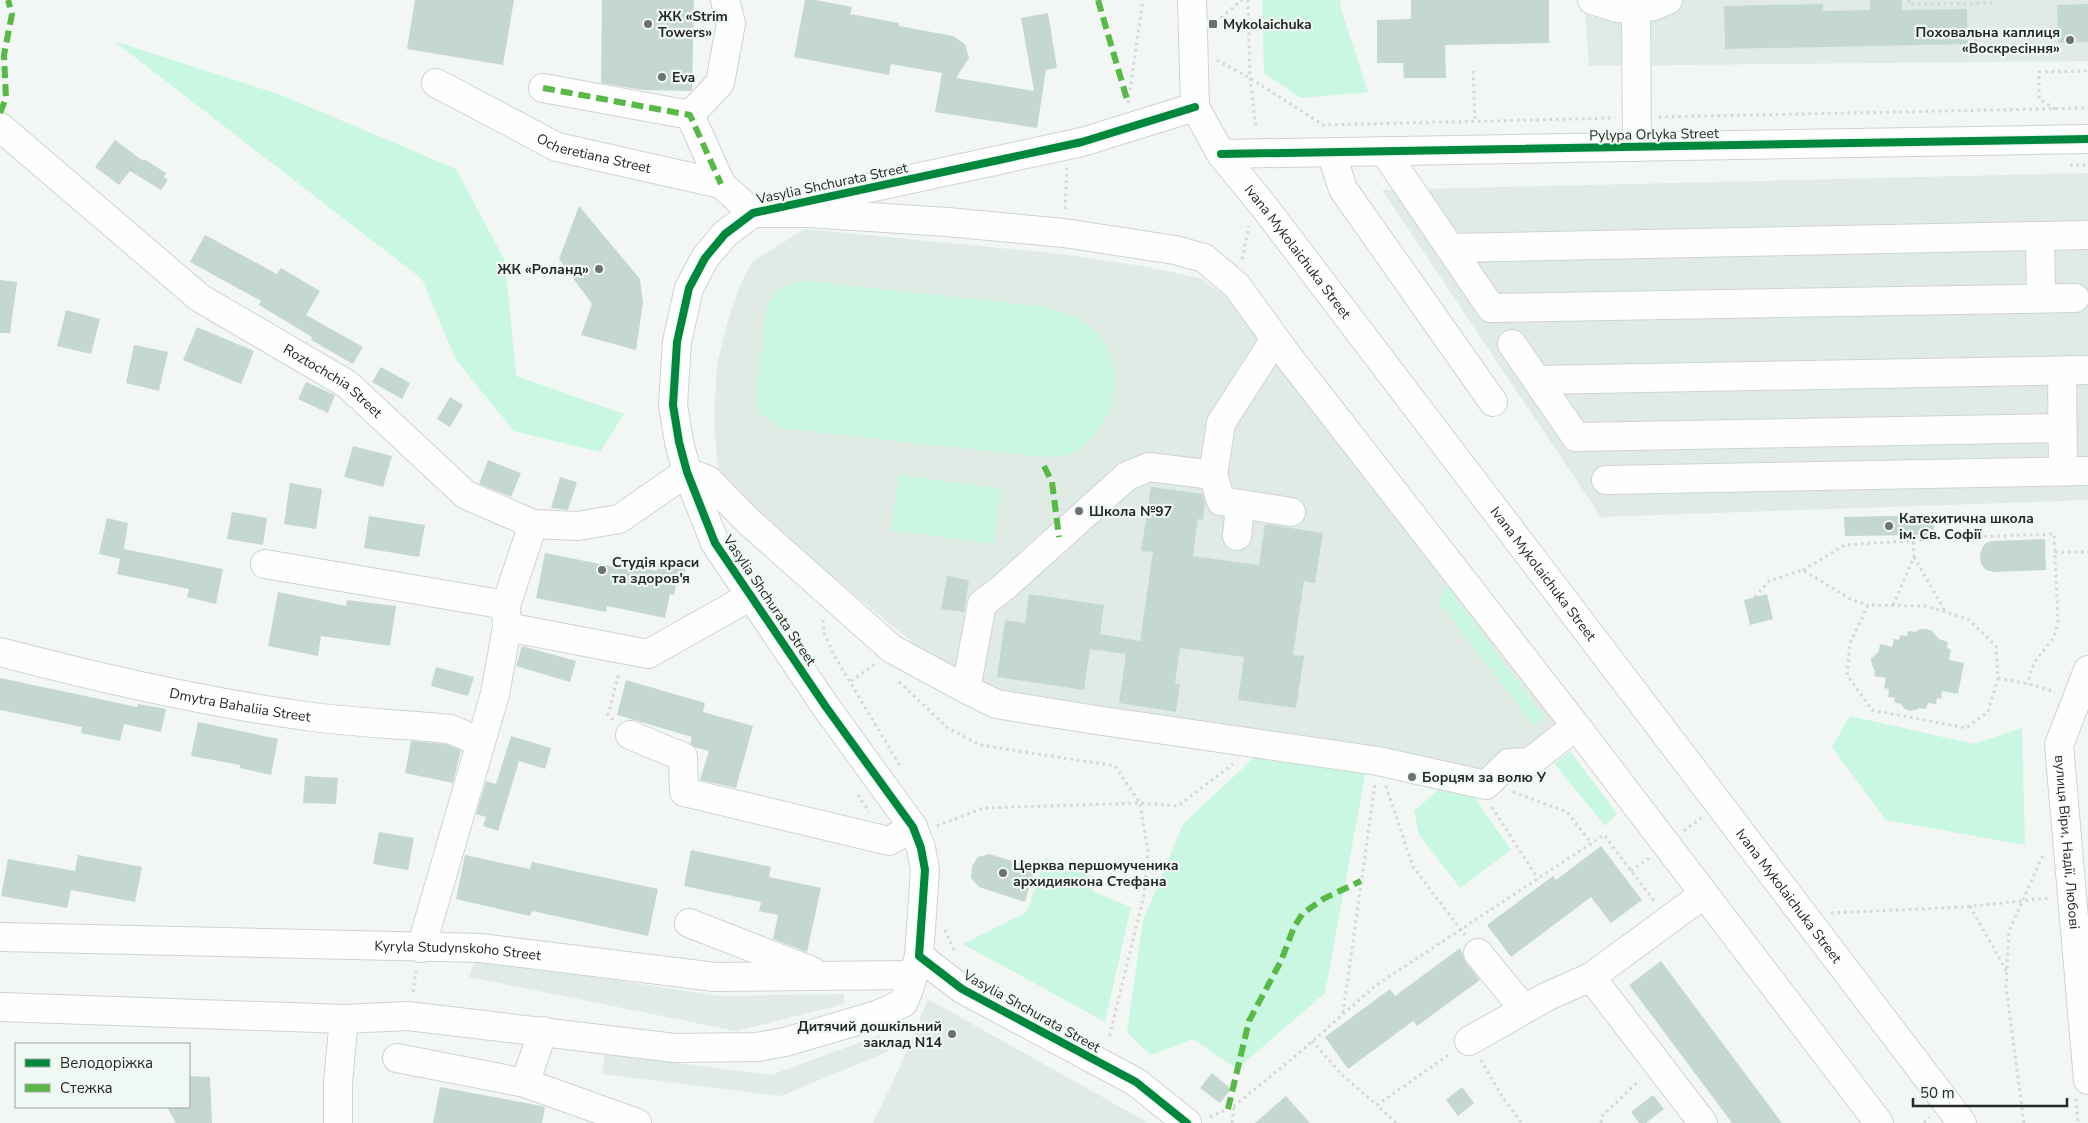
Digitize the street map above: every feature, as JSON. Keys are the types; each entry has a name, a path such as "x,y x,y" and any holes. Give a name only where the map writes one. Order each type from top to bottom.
{"street":[{"path":"690,115 720,83 731,23 725,0"},
{"name":"Ivana Mykolaichuka Street","path":"1192,0 1194,107 1221,154 1262,204 1962,1123"},
{"path":"1592,0 1618,8 1636,9 1654,6 1668,0"},
{"path":"1636,9 1637,147"},
{"name":"Ocheretiana Street","path":"436,83 558,147 721,184 753,213"},
{"path":"543,88 690,115"},
{"name":"Vasylia Shchurata Street","path":"1183,1119 1136,1082 916,966 924,870 921,848 924,828 826,707 715,543 687,472 679,442 673,405 677,342 689,288 705,258 725,234 753,213 1082,142 1194,107"},
{"path":"690,115 721,184"},
{"name":"Roztochchia Street","path":"0,127 200,298 346,384 466,495 533,524 578,526 619,519 687,472"},
{"name":"Pylypa Orlyka Street","path":"1221,154 2088,139"},
{"path":"1384,151 1491,308 2076,298"},
{"path":"1331,152 1343,189 1493,402"},
{"path":"753,213 808,213 947,222 1064,233 1175,250 1204,258 1237,286 1275,339 1576,726 1879,1123"},
{"path":"1450,248 2088,235"},
{"path":"2040,237 2042,298"},
{"path":"1275,339 1221,423 1213,475 1220,502 1291,512"},
{"path":"1512,344 1576,437 2062,428"},
{"path":"1537,380 2075,371 2062,428 2075,471 1606,480"},
{"path":"966,689 982,604 1004,587 1127,476 1149,467 1213,475"},
{"path":"687,472 708,480 749,522 897,653 996,704 1378,761 1486,785 1509,763 1530,762 1576,726"},
{"path":"1237,536 1240,504"},
{"path":"420,948 495,694 506,616 533,524"},
{"path":"265,564 506,616 625,650 648,654 751,596"},
{"name":"Dmytra Bahaliia Street","path":"0,652 144,687 244,706 314,717 450,728 469,737 480,746"},
{"name":"вулиця Віри, Надії, Любові","path":"2088,670 2058,745 2088,1080"},
{"path":"630,735 683,757 684,792 889,841 924,828"},
{"path":"1469,1041 1548,996 1591,977 1704,894"},
{"path":"689,923 825,976"},
{"name":"Kyryla Studynskoho Street","path":"0,937 481,948 714,976 825,976 916,966"},
{"path":"1478,953 1524,1010"},
{"path":"0,1007 344,1019 408,1016 675,1048 756,1047 785,1042 877,1015 903,1003 916,966"},
{"path":"1591,977 1703,1123"},
{"path":"338,1123 338,1082 344,1019"},
{"path":"525,1083 542,1031"},
{"path":"397,1058 525,1083 637,1123"}],"path":[{"path":"1122,109 1128,103 1143,0"},
{"path":"1214,24 1242,0"},
{"path":"1248,0 1250,78 1256,131"},
{"path":"1909,0 1909,4 1993,4"},
{"path":"1473,71 1475,122"},
{"path":"2055,109 2040,99 2039,72 2088,71"},
{"path":"1064,233 1067,164"},
{"path":"1237,286 1249,222"},
{"path":"1755,597 1769,582 1802,570 1845,545 2054,534 2058,622 2054,637 2034,663 2027,684"},
{"path":"1913,540 1914,557 1945,612"},
{"path":"2055,552 2088,552"},
{"path":"1893,605 1914,557"},
{"path":"1802,570 1852,600 1868,605 1926,606 1968,619 1996,646 1998,678 1988,712 1966,728 1872,710 1847,675 1850,643 1868,605"},
{"path":"827,591 823,621 824,633 834,655 905,774"},
{"path":"625,650 608,715 630,735"},
{"path":"1998,678 2027,684 2059,695"},
{"path":"924,828 983,808 1140,802 1178,806 1260,744"},
{"path":"1378,761 1413,867 1461,929"},
{"path":"1343,1015 1378,761"},
{"path":"1538,879 1483,794 1486,785 1516,792 1567,812 1591,843"},
{"path":"1109,1038 1144,895 1148,852 1140,802"},
{"path":"1680,834 1706,815"},
{"path":"939,824 940,833"},
{"path":"1183,1119 1234,1106 1375,986 1604,835 1669,920"},
{"path":"2024,1123 2006,987 2008,931 2046,849"},
{"path":"1631,871 1651,856"},
{"path":"1826,913 1970,906 2050,898"},
{"path":"1970,906 2007,972"},
{"path":"944,929 956,955"},
{"path":"412,996 420,948"},
{"path":"1101,1034 1116,1043"},
{"path":"1312,1041 1342,1076 1378,1105 1396,1123"},
{"path":"1378,1105 1469,1041 1503,1098 1522,1123"},
{"path":"1601,1123 1603,1115 1657,1063"},
{"path":"1232,1123 1234,1106"}],"shaded area":[{"path":"1584,0 2088,0 2088,61 1589,66"},
{"path":"2088,173 2088,500 1601,517 1382,190"},
{"name":"Школа №97","path":"805,229 1061,254 1142,266 1200,278 1252,316 1571,737 1498,793 1366,770 945,685 918,647 796,547 718,475 714,419 717,365 727,324 740,285 753,261"},
{"path":"475,959 720,996 844,994 844,1004 736,1031 469,977"},
{"name":"Дитячий дошкільний заклад N14","path":"928,999 1147,1123 873,1123 899,1069"},
{"path":"880,1035 889,1051 781,1096 602,1074 605,1054 771,1075"}],"green space":[{"path":"1262,0 1341,0 1340,6 1368,92 1301,98 1264,73"},
{"path":"114,41 281,95 456,169 505,261 516,376 624,414 600,452 514,431 456,360 422,279"},
{"path":"805,281 1039,306 1072,315 1089,325 1101,337 1109,351 1114,366 1115,382 1113,398 1108,413 1100,428 1076,452 1065,456 1044,457 779,428 761,414 756,394 767,305 779,288"},
{"path":"899,475 1001,489 993,544 891,530"},
{"path":"1446,585 1544,717 1534,726 1439,602"},
{"path":"1850,716 1974,744 2022,728 2025,845 1886,820 1832,747"},
{"path":"1570,751 1617,814 1605,826 1554,763"},
{"path":"1259,753 1366,770 1325,993 1237,1069 1193,1039 1150,1055 1127,1032 1143,921 1183,824"},
{"path":"1443,786 1470,791 1511,850 1460,888 1419,834 1414,811"},
{"path":"1045,858 1097,878 1092,891 1131,907 1105,1022 963,944 1027,912"}],"building":[{"path":"415,0 514,0 503,65 407,49"},
{"name":"ЖК «Strim Towers»","path":"602,0 694,0 691,91 642,90 601,83"},
{"path":"805,0 816,0 852,7 850,14 899,23 899,26 953,36 965,44 969,58 956,78 1034,91 1021,18 1048,13 1057,68 1046,70 1037,128 935,112 942,73 891,64 889,75 794,57"},
{"path":"1411,0 1549,0 1549,43 1445,45 1446,78 1404,78 1403,63 1377,63 1377,20 1411,19"},
{"path":"1870,0 1902,0 1902,10 1967,9 1968,44 1725,49 1724,6 1823,4 1823,11 1870,10"},
{"path":"2088,4 2088,42 2058,43 2057,5"},
{"path":"115,140 143,161 144,159 166,173 164,177 168,180 161,190 130,171 119,185 95,167"},
{"name":"ЖК «Роланд»","path":"579,206 640,279 643,303 636,350 581,335 592,304 559,259"},
{"path":"205,235 277,274 281,268 320,291 306,315 363,347 353,364 311,340 312,337 259,305 261,301 190,262"},
{"path":"0,280 17,282 10,333 0,333"},
{"path":"66,310 100,319 91,354 57,346"},
{"path":"197,327 254,351 241,384 183,360"},
{"path":"134,345 168,352 159,391 126,383"},
{"path":"381,367 410,383 402,399 372,382"},
{"path":"306,382 335,395 328,413 298,399"},
{"path":"450,397 463,405 450,427 437,419"},
{"path":"353,446 392,456 383,487 344,477"},
{"path":"488,460 521,473 511,497 479,484"},
{"path":"560,477 577,482 568,510 551,508"},
{"path":"290,483 322,489 316,529 284,524"},
{"path":"1151,487 1203,494 1205,504 1203,520 1198,519 1193,556 1259,565 1265,524 1323,533 1315,583 1304,581 1293,655 1304,656 1296,708 1238,700 1244,657 1180,648 1175,684 1180,684 1176,712 1119,703 1126,654 1090,649 1084,690 997,677 1005,620 1025,623 1029,594 1104,605 1100,634 1140,641 1153,552 1141,551"},
{"path":"232,512 267,518 263,545 227,539"},
{"name":"Катехитична школа ім. Св. Софії","path":"1934,515 1934,535 1845,536 1844,517"},
{"path":"369,516 425,525 419,557 364,548"},
{"path":"107,518 128,523 124,549 223,569 216,604 187,597 189,589 117,574 120,559 99,554"},
{"path":"2045,539 2046,570 1994,572 1986,570 1981,564 1980,554 1986,543 1992,541"},
{"path":"545,553 615,567 616,563 657,571 659,558 686,564 683,582 677,580 674,595 670,594 665,618 607,606 606,612 536,598"},
{"path":"947,576 969,580 964,612 941,609"},
{"path":"278,592 346,606 347,600 396,606 390,646 321,636 318,656 268,646"},
{"path":"1767,594 1773,619 1750,625 1744,600"},
{"path":"1920,629 1932,631 1939,639 1948,642 1947,648 1951,649 1949,660 1964,663 1958,694 1942,691 1941,699 1937,698 1936,704 1928,703 1926,709 1919,708 1909,711 1901,704 1894,702 1895,698 1888,697 1889,689 1884,688 1886,678 1874,676 1875,671 1871,659 1879,651 1880,644 1892,647 1894,639 1899,640 1900,635 1907,636 1908,631 1915,632"},
{"path":"522,646 576,661 570,682 516,666"},
{"path":"436,667 474,677 468,696 431,686"},
{"path":"0,678 137,707 138,704 166,709 161,732 124,724 120,741 81,733 82,727 0,710"},
{"path":"626,680 705,703 703,712 753,726 736,788 700,780 709,751 694,747 690,743 692,737 617,715"},
{"path":"198,722 278,739 271,775 240,768 240,765 191,756"},
{"path":"511,736 551,748 545,769 519,761 498,831 483,826 486,817 476,814 486,781 496,784"},
{"path":"411,741 446,744 461,750 453,783 405,773"},
{"path":"305,776 338,778 336,804 303,803"},
{"path":"379,832 414,838 408,870 373,864"},
{"path":"1601,846 1642,900 1611,923 1591,897 1511,957 1487,925 1553,876 1556,880"},
{"path":"691,850 771,867 769,877 821,888 807,952 773,939 778,915 759,911 761,902 684,886"},
{"name":"Церква першомученика архидиякона Стефана","path":"989,854 1035,868 1025,902 979,887 971,878 972,866 978,857"},
{"path":"78,855 142,867 135,902 71,890 67,908 1,896 8,859 75,871"},
{"path":"465,855 530,869 532,862 658,889 648,936 532,911 530,916 456,899"},
{"path":"1460,948 1466,962 1480,980 1417,1026 1413,1021 1348,1069 1325,1037 1390,989 1395,996"},
{"path":"1661,961 1782,1123 1732,1123 1629,985"},
{"path":"1212,1073 1231,1089 1220,1103 1200,1088"},
{"path":"190,1076 210,1077 212,1123 176,1123 168,1108 190,1108"},
{"path":"440,1087 545,1107 542,1123 433,1123"},
{"path":"1462,1087 1474,1103 1458,1116 1446,1100"},
{"path":"1653,1095 1664,1109 1646,1123 1639,1123 1631,1112"},
{"path":"1286,1096 1310,1123 1255,1123"}],"marked path":[{"path":"0,113 6,98 4,55 12,14 8,0"},
{"path":"1098,0 1128,103"},
{"path":"543,88 690,115 721,184"},
{"path":"1044,466 1052,482 1059,537"},
{"path":"1228,1109 1249,1021 1281,961 1294,927 1303,913 1325,898 1361,881"}],"cycle path":[{"path":"1187,1123 1136,1082 962,989 919,956 925,870 921,848 913,827 826,707 715,543 687,472 679,442 673,405 677,342 689,288 705,258 725,234 753,213 1082,142 1195,107"},
{"path":"1221,154 2088,139"}],"place":[{"name":"ЖК «Strim Towers»","path":"648,24"},
{"name":"Mykolaichuka","path":"1213,24"},
{"name":"Поховальна каплиця «Воскресіння»","path":"2070,40"},
{"name":"Eva","path":"662,77"},
{"name":"ЖК «Роланд»","path":"599,269"},
{"name":"Школа №97","path":"1079,511"},
{"name":"Катехитична школа ім. Св. Софії","path":"1889,526"},
{"name":"Студія краси та здоров'я","path":"602,570"},
{"name":"Борцям за волю У","path":"1412,777"},
{"name":"Церква першомученика архидиякона Стефана","path":"1003,873"},
{"name":"Дитячий дошкільний заклад N14","path":"952,1034"}]}
